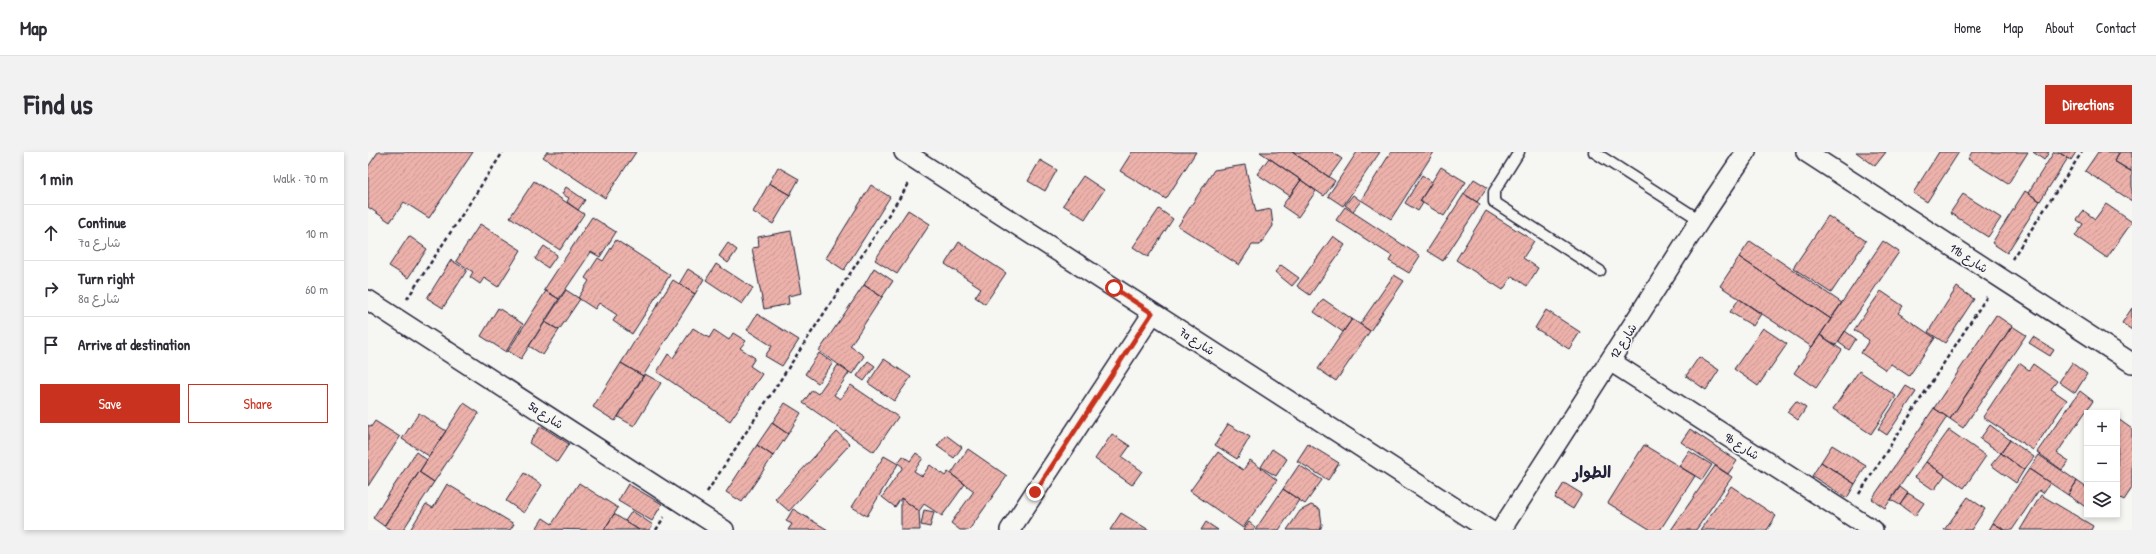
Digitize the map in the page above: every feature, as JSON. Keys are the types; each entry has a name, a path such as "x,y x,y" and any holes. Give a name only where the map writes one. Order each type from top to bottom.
{"street":[{"name":"7a شارع","path":"904,152 1489,530"},
{"name":"شارع 12","path":"1501,530 1700,220 1746,152"},
{"name":"11b شارع","path":"1806,152 2132,363"},
{"name":"5a شارع","path":"368,300 724,530"},
{"path":"1010,530 1152,313"},
{"name":"9b شارع","path":"1610,361 1851,521 1873,530"}],"lane":[{"path":"1519,152 1494,192 1494,202 1600,271"},
{"path":"1594,152 1700,220"}],"path":[{"path":"395,317 503,152"},
{"path":"1851,521 2000,278 2082,152"},
{"path":"694,511 922,164"}],"building":[{"path":"378,152 473,152 429,218 404,202 390,222 368,207 368,167"},
{"path":"547,152 636,152 605,198 543,157"},
{"path":"1132,152 1196,152 1166,199 1120,171"},
{"path":"1260,152 1292,152 1335,181 1324,196"},
{"path":"1292,152 1332,152 1342,159 1329,177"},
{"path":"1357,152 1380,152 1343,206 1328,196"},
{"path":"1391,152 1434,152 1391,219 1361,200"},
{"path":"1856,152 1886,152 1875,166"},
{"path":"1939,152 1959,152 1927,202 1913,193"},
{"path":"1972,152 2028,152 2008,184 1968,159"},
{"path":"2033,152 2049,152 2044,160"},
{"path":"2054,152 2058,152 2068,158 2040,201 2028,193"},
{"path":"2058,152 2076,152 2071,160"},
{"path":"2098,152 2119,153 2114,161 2132,172 2132,201 2085,171"},
{"path":"2120,152 2132,152 2131,171 2114,161"},
{"path":"1269,158 1301,180 1290,196 1257,174"},
{"path":"1040,160 1057,170 1045,191 1028,181"},
{"path":"1245,165 1256,212 1271,209 1273,226 1260,245 1252,245 1239,265 1178,226 1214,170"},
{"path":"778,167 799,179 790,195 769,183"},
{"path":"1441,167 1466,182 1444,216 1420,201"},
{"path":"1422,175 1432,182 1420,201 1423,203 1418,211 1405,203"},
{"path":"1083,176 1104,190 1085,219 1063,205"},
{"path":"1474,179 1487,187 1477,202 1464,194"},
{"path":"1301,180 1316,191 1298,217 1282,206"},
{"path":"534,181 584,214 560,250 510,217"},
{"path":"769,183 790,195 773,224 753,212"},
{"path":"871,185 890,197 844,270 826,258"},
{"path":"566,187 585,200 578,210 567,202 569,198 562,194"},
{"path":"2025,191 2040,201 2007,253 1992,243"},
{"path":"1464,194 1480,204 1443,261 1427,251"},
{"path":"1963,194 2001,218 1988,237 1950,213"},
{"path":"1353,195 1361,201 1353,211 1345,205"},
{"path":"2106,204 2132,222 2107,258 2075,236 2083,224 2077,220 2084,211 2095,219"},
{"path":"1345,207 1420,256 1409,273 1389,261 1392,256 1336,220"},
{"path":"1159,209 1173,219 1148,257 1133,247"},
{"path":"908,210 930,224 897,274 875,260"},
{"path":"1486,211 1534,241 1523,258 1538,268 1527,286 1512,276 1503,290 1456,260"},
{"path":"1828,216 1866,241 1831,293 1793,268"},
{"path":"592,217 616,232 600,257 591,252 559,299 544,290"},
{"path":"480,224 521,250 498,287 484,278 480,284 470,277 473,272 456,261"},
{"path":"791,231 802,293 788,296 789,304 764,309 752,248 759,247 758,237"},
{"path":"409,236 427,249 408,278 389,266"},
{"path":"1333,236 1345,245 1310,295 1297,286"},
{"path":"616,240 670,275 632,334 613,321 617,315 599,303 595,309 578,298 589,281 585,278 598,258 603,261"},
{"path":"1750,241 1842,303 1831,319 1739,257"},
{"path":"1883,241 1899,252 1836,345 1820,335"},
{"path":"959,242 1006,273 985,304 975,297 981,288 945,264"},
{"path":"728,243 737,250 728,263 719,256"},
{"path":"544,246 557,255 548,268 535,259"},
{"path":"1739,257 1831,319 1812,347 1720,286"},
{"path":"451,260 467,270 443,308 427,298"},
{"path":"716,264 753,288 742,304 706,280"},
{"path":"1281,265 1299,278 1292,286 1275,272"},
{"path":"874,268 893,281 882,297 864,285"},
{"path":"688,269 704,279 695,294 679,284"},
{"path":"1394,275 1404,281 1370,331 1360,324"},
{"path":"673,280 695,294 643,376 621,363"},
{"path":"864,285 882,297 850,346 864,356 852,374 819,351"},
{"path":"1957,287 1974,299 1945,343 1928,332"},
{"path":"566,290 580,299 559,330 545,322"},
{"path":"546,291 559,299 521,359 508,351"},
{"path":"1881,291 1903,306 1898,313 1935,338 1909,376 1891,364 1886,370 1861,353 1869,340 1854,330"},
{"path":"1323,299 1352,319 1343,332 1314,312"},
{"path":"1739,299 1761,314 1753,326 1730,312"},
{"path":"498,308 523,324 506,352 481,336"},
{"path":"2132,308 2132,330 2122,323"},
{"path":"1546,310 1580,332 1569,349 1535,328"},
{"path":"757,314 799,340 782,366 765,356 772,346 747,330"},
{"path":"1996,315 2012,326 1950,419 1934,408"},
{"path":"1352,319 1370,331 1336,381 1318,369"},
{"path":"545,322 559,330 543,355 529,346"},
{"path":"2012,326 2026,335 1963,428 1950,419"},
{"path":"693,328 709,338 714,330 729,340 733,333 746,341 740,348 755,358 750,366 762,374 730,421 657,372 668,354 673,358"},
{"path":"1763,328 1787,344 1758,386 1734,369"},
{"path":"1845,331 1856,339 1849,350 1838,342"},
{"path":"1820,335 1842,350 1816,388 1794,373"},
{"path":"2033,337 2054,350 2050,356 2029,343"},
{"path":"819,353 833,363 818,383 805,374"},
{"path":"1699,357 1719,370 1706,390 1686,376"},
{"path":"884,359 911,377 894,401 868,383"},
{"path":"868,361 875,366 864,381 857,376"},
{"path":"621,363 643,376 615,421 593,407"},
{"path":"2019,363 2029,370 2033,364 2057,381 2051,389 2067,400 2033,450 1983,417"},
{"path":"2072,363 2087,374 2075,393 2059,382"},
{"path":"838,365 849,373 834,395 840,399 851,385 898,417 874,452 803,403 812,390 818,394"},
{"path":"1859,371 1896,396 1871,434 1833,409"},
{"path":"645,374 661,383 634,426 618,417"},
{"path":"1906,386 1916,392 1887,435 1878,429"},
{"path":"2080,391 2093,401 2087,410 2084,410 2084,414 2057,453 2069,461 2062,470 2037,452"},
{"path":"1796,401 1806,408 1798,420 1787,412"},
{"path":"464,403 479,413 434,482 419,472"},
{"path":"785,403 801,413 788,434 772,423"},
{"path":"1934,408 1947,417 1885,508 1872,499"},
{"path":"419,413 446,431 429,456 402,439"},
{"path":"2120,420 2132,429 2132,488 2124,500 2120,498"},
{"path":"375,421 400,437 368,486 368,425 371,427"},
{"path":"772,423 788,434 773,456 757,445"},
{"path":"1228,424 1250,437 1237,459 1215,445"},
{"path":"1990,425 2010,440 2001,453 1980,439"},
{"path":"541,426 569,444 557,462 529,443"},
{"path":"1690,429 1737,461 1728,474 1681,442"},
{"path":"1949,430 1986,456 1964,488 1926,462"},
{"path":"837,432 850,444 789,511 775,499"},
{"path":"1112,434 1130,446 1122,457 1142,471 1132,485 1095,459"},
{"path":"946,435 962,447 954,458 937,446"},
{"path":"2010,440 2034,457 2024,470 2001,453"},
{"path":"1308,444 1339,463 1328,480 1297,461"},
{"path":"757,445 773,456 742,502 726,492"},
{"path":"1644,445 1695,476 1660,530 1651,530 1608,503"},
{"path":"1832,445 1866,466 1855,484 1821,462"},
{"path":"968,449 1007,476 969,530 960,530 951,523 974,491 951,474"},
{"path":"1272,449 1287,459 1276,476 1261,467"},
{"path":"1689,451 1712,465 1702,480 1679,466"},
{"path":"416,452 427,460 384,526 373,518"},
{"path":"1218,452 1243,470 1250,460 1277,480 1243,528 1190,491"},
{"path":"916,453 923,458 914,471 922,476 930,465 945,476 948,472 965,484 942,516 924,504 919,511 901,498 895,507 882,497 903,467 898,463 903,456 910,461"},
{"path":"2001,453 2024,470 2016,483 1991,465"},
{"path":"2039,455 2077,481 2068,495 2029,469"},
{"path":"884,456 898,464 867,516 852,507"},
{"path":"1821,462 1855,484 1847,498 1812,476"},
{"path":"1926,462 1945,475 1934,490 1915,477"},
{"path":"1299,465 1322,480 1305,504 1283,489"},
{"path":"1715,466 1732,477 1696,530 1671,530"},
{"path":"2029,469 2050,483 2043,493 2039,490 2012,530 2005,530 1993,523"},
{"path":"419,472 434,482 403,530 391,530 384,526"},
{"path":"524,473 542,485 524,513 506,501"},
{"path":"2077,481 2084,486 2084,506 2068,495"},
{"path":"579,483 618,508 604,530 536,529 543,518 552,524"},
{"path":"1564,483 1582,494 1573,509 1555,498"},
{"path":"447,484 514,524 510,530 410,530 426,504 433,508"},
{"path":"628,484 662,504 652,521 618,501"},
{"path":"1731,486 1776,516 1767,530 1700,530"},
{"path":"1900,487 1908,493 1900,505 1891,500"},
{"path":"1283,489 1299,500 1279,530 1255,530"},
{"path":"1908,493 1924,503 1915,516 1900,505"},
{"path":"2041,495 2093,526 2091,530 2020,530"},
{"path":"1968,497 1985,509 1971,530 1944,530"},
{"path":"901,498 919,511 920,530 901,530"},
{"path":"1311,505 1320,509 1322,525 1320,530 1287,530 1300,511"},
{"path":"793,509 828,530 788,530 792,524 786,521"},
{"path":"924,510 934,512 930,527 921,525"},
{"path":"632,511 653,525 649,530 639,530 625,521"},
{"path":"1121,513 1149,530 1110,530"},
{"path":"614,514 625,521 639,530 604,530"},
{"path":"1206,522 1218,530 1201,530"},
{"path":"1249,522 1255,527 1253,530 1243,530"},
{"path":"1993,523 2005,530 1989,530"}],"district":[{"name":"الطوار","path":"1592,472"}],"route":[{"path":"1035,492 1152,313 1114,288"}]}
